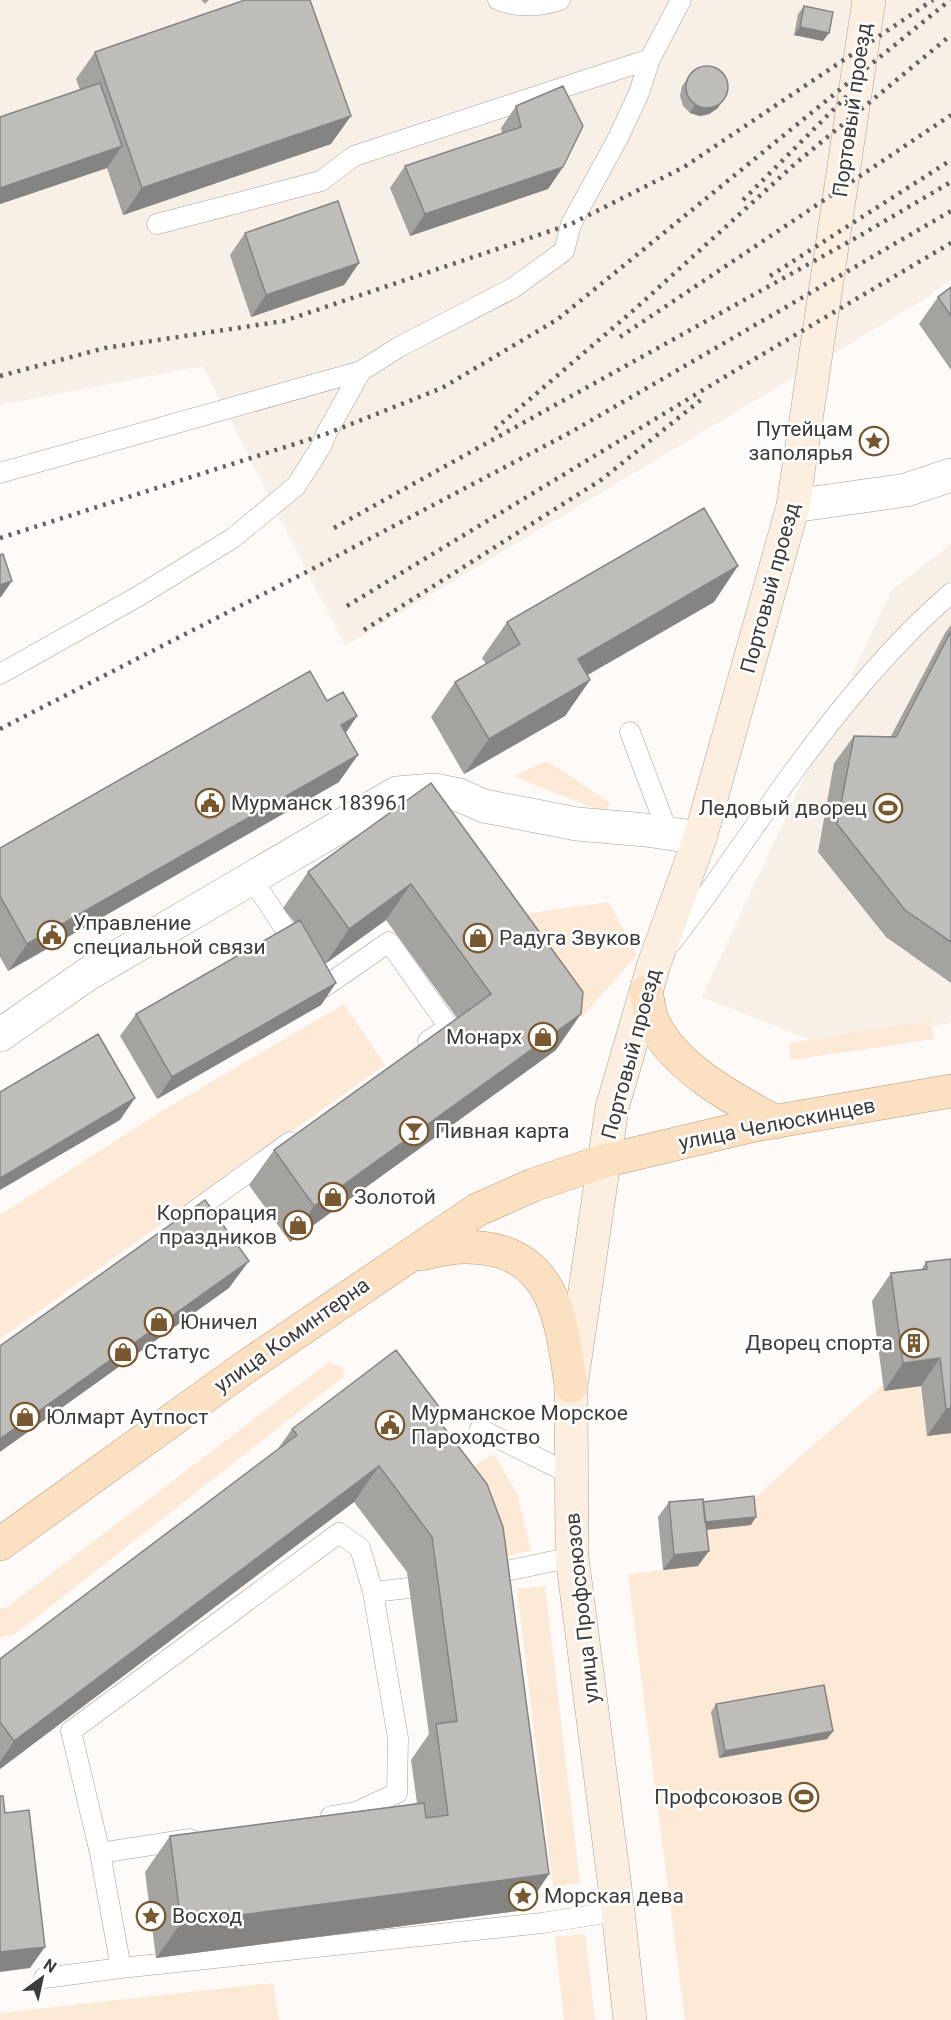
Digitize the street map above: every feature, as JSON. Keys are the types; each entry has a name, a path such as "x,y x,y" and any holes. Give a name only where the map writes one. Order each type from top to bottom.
{"main road":[{"path":"650,978 652,1018 676,1056 727,1093 776,1122"},
{"name":"улица Челюскинцев","path":"604,1161 755,1125 951,1091"},
{"name":"улица Коминтерна","path":"0,1544 244,1368 477,1210 533,1185 604,1161"},
{"path":"409,1256 463,1247 489,1248 510,1254 531,1268 546,1287 557,1311 571,1386"}],"street":[{"name":"Портовый проезд","path":"604,1161 612,1108 650,978 684,835 793,506 869,0"},
{"path":"793,506 906,490 951,475"},
{"path":"0,1035 88,974 397,793 434,790 459,795 484,806 577,824 684,835"},
{"name":"улица Профсоюзов","path":"604,1161 571,1386 572,1557 630,2020"}],"lane":[{"path":"498,0 513,6 544,5 560,0"},
{"path":"0,473 361,372 399,347 513,288 564,251 571,224 618,138 639,93 650,59 681,0"},
{"path":"157,224 321,181 354,156 650,59"},
{"path":"0,674 137,597 232,538 296,486 322,445 361,372"},
{"path":"650,978 679,933 797,767 861,684 920,620 951,593"},
{"path":"630,732 684,835"},
{"path":"252,879 324,987 390,942 449,1027 411,1054"},
{"path":"175,1225 308,1129"},
{"path":"480,1429 570,1474"},
{"path":"121,1968 100,1853 70,1731 339,1533 360,1548 373,1592 398,1738 397,1793 356,1812 310,1819"},
{"path":"480,1577 572,1557"},
{"path":"373,1592 409,1588"},
{"path":"100,1853 205,1836"},
{"path":"44,1978 542,1923 618,1911"}],"shaded area":[{"path":"0,0 951,0 951,280 920,302 345,646 203,366 0,405"},
{"path":"951,544 951,1023 825,1046 702,997 891,591"},
{"path":"547,761 609,802 608,814 513,776"},
{"path":"609,902 637,955 582,1017 517,915"},
{"path":"344,1004 385,1065 0,1339 0,1215 162,1111"},
{"path":"931,1021 934,1039 791,1060 789,1043"},
{"path":"329,1362 344,1368 343,1377 14,1635 0,1637 0,1609 6,1608"},
{"name":"Профсоюзов","path":"883,1385 884,1390 920,1386 927,1436 951,1433 951,2020 685,2020 628,1574 698,1566 694,1531 748,1504"},
{"path":"494,1454 517,1494 531,1550 507,1556 465,1471"},
{"path":"545,1586 580,1883 553,1887 517,1589"},
{"path":"585,1934 595,2020 564,2020 555,1937"},
{"path":"273,1983 279,2020 0,2020 0,2013"}],"building":[{"path":"245,0 310,0 351,116 142,188 95,52"},
{"path":"804,6 833,12 829,33 800,27"},
{"path":"707,66 722,72 728,87 722,102 707,108 692,102 686,87 692,72"},
{"path":"100,83 122,146 0,188 0,117"},
{"path":"563,86 583,126 563,167 425,214 405,166 521,127 516,106"},
{"path":"338,201 359,263 266,295 245,233"},
{"path":"951,287 951,316 938,297"},
{"path":"704,508 738,566 578,659 590,680 489,739 455,682 520,644 507,622"},
{"path":"3,554 12,581 0,585 0,555"},
{"name":"Ледовый дворец","path":"951,631 951,942 905,910 837,824 854,736 896,737"},
{"path":"310,671 327,701 343,692 357,716 341,725 358,755 27,944 0,896 0,848"},
{"path":"431,783 583,992 581,1014 314,1206 274,1150 491,994 411,884 349,929 308,872"},
{"path":"300,920 336,983 172,1077 136,1014"},
{"path":"98,1034 135,1098 0,1178 0,1092"},
{"path":"205,1200 249,1261 0,1439 0,1346"},
{"path":"951,1259 951,1408 946,1409 940,1358 903,1363 891,1273 927,1269 926,1262"},
{"path":"396,1350 446,1416 439,1421 487,1484 503,1527 549,1874 181,1923 170,1836 424,1803 426,1818 448,1815 436,1724 457,1721 432,1537 379,1466 14,1741 0,1722 0,1659 297,1435 292,1429"},
{"path":"754,1496 756,1517 705,1522 703,1502"},
{"path":"703,1499 709,1551 674,1555 669,1502"},
{"path":"824,1685 833,1731 725,1751 716,1704"},
{"path":"0,1796 3,1796 5,1813 29,1810 45,1947 0,1952"}],"railway":[{"path":"0,376 105,348 284,321 571,224 684,167 933,0"},
{"path":"0,538 326,434 442,388 558,319 950,0"},
{"path":"495,429 635,309 796,163 951,35"},
{"path":"743,200 858,85"},
{"path":"620,337 951,115"},
{"path":"770,276 951,160"},
{"path":"334,528 861,235 951,182"},
{"path":"0,729 320,565 573,431 951,211"},
{"path":"347,606 741,367 951,243"},
{"path":"364,630 601,480 702,399"}],"place":[{"name":"Путейцам заполярья","path":"874,441"},
{"name":"Мурманск 183961","path":"210,803"},
{"name":"Ледовый дворец","path":"888,808"},
{"name":"Управление специальной связи","path":"52,935"},
{"name":"Радуга Звуков","path":"478,938"},
{"name":"Монарх","path":"543,1037"},
{"name":"Пивная карта","path":"414,1131"},
{"name":"Золотой","path":"333,1197"},
{"name":"Корпорация праздников","path":"298,1225"},
{"name":"Юничел","path":"159,1322"},
{"name":"Дворец спорта","path":"914,1343"},
{"name":"Статус","path":"123,1352"},
{"name":"Юлмарт Аутпост","path":"25,1417"},
{"name":"Мурманское Морское Пароходство","path":"390,1425"},
{"name":"Профсоюзов","path":"804,1797"},
{"name":"Морская дева","path":"523,1896"},
{"name":"Восход","path":"151,1916"}]}
